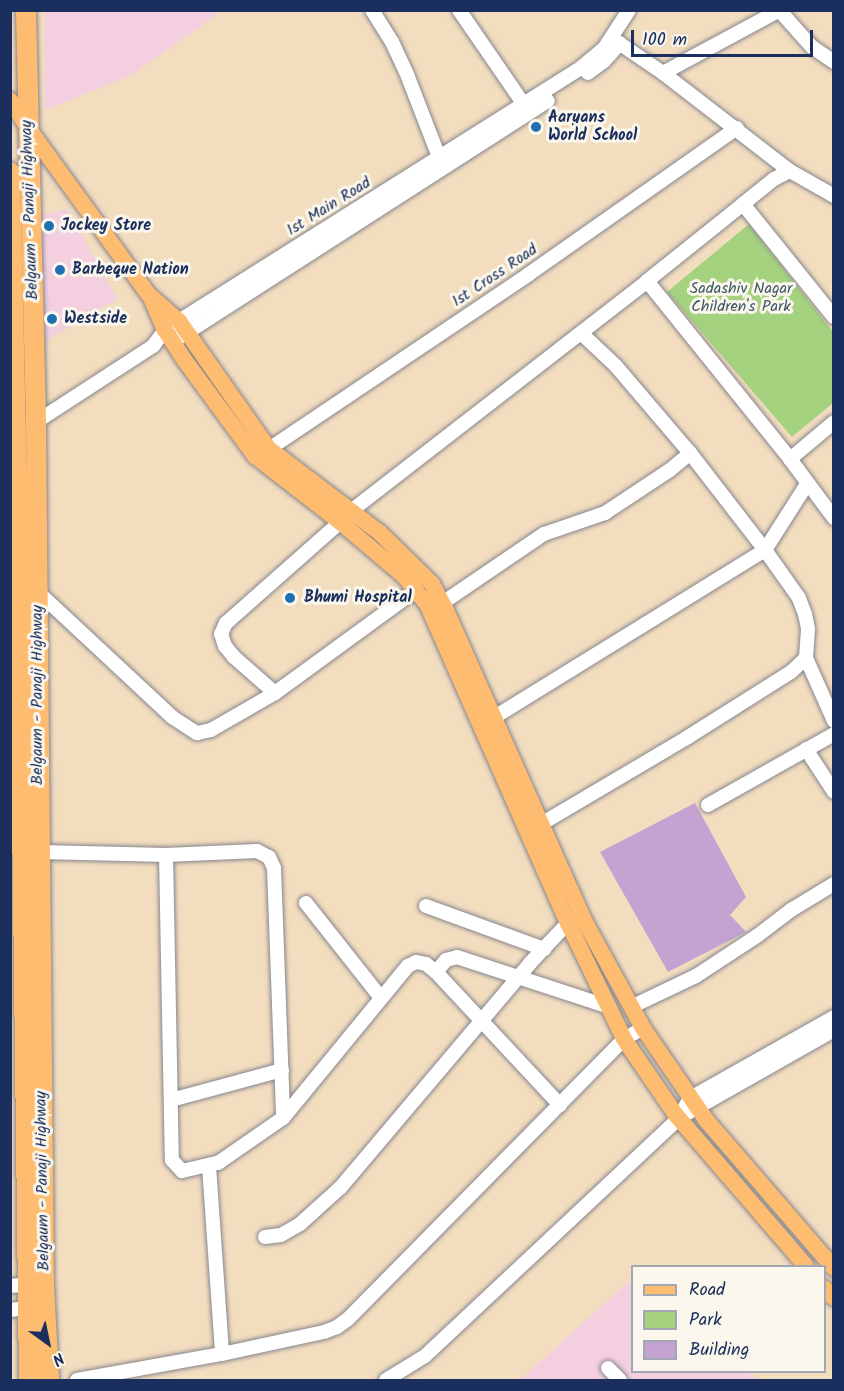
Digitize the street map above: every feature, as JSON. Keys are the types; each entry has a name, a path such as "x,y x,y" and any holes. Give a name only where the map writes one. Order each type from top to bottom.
{"highway":[{"name":"Belgaum - Panaji Highway","path":"26,10 38,591 24,836 29,1380"},
{"name":"Belgaum - Panaji Highway","path":"10,172 16,786 24,836"},
{"name":"Belgaum - Panaji Highway","path":"28,1308 49,1380"}],"main road":[{"path":"10,100 149,295 269,449 346,517 416,590 436,607 493,718 585,922 643,1028 694,1103 834,1268"},
{"path":"176,331 255,456 346,517 380,533 420,571 568,923 624,1040 679,1118 805,1265"}],"street":[{"path":"372,10 392,42 408,77 439,157"},
{"path":"459,10 525,106"},
{"name":"1st Main Road","path":"176,331 439,157 525,106 579,70 616,40 629,10"},
{"path":"36,422 176,331 517,123 597,67 640,10"},
{"path":"663,73 780,11 812,47 834,62"},
{"path":"616,40 737,128 790,171 834,196"},
{"name":"1st Cross Road","path":"269,449 519,280 737,128"},
{"path":"275,693 234,657 225,646 221,634 226,623 346,517 774,179 790,171"},
{"path":"743,204 834,317"},
{"path":"647,281 790,459 834,518"},
{"path":"581,333 615,366 690,453 765,549 799,598 808,629 806,658 834,721"},
{"path":"790,459 834,422"},
{"path":"436,607 520,548 544,534 605,513 670,470 690,453"},
{"path":"493,718 765,549 807,484"},
{"path":"38,591 172,717 197,733 211,730 275,693 416,590"},
{"path":"541,824 792,672 806,658"},
{"path":"708,805 834,734"},
{"path":"806,749 834,792"},
{"path":"24,836 166,855 257,851 269,857 274,868 283,1118"},
{"path":"166,855 172,1160 182,1171 218,1163 283,1118 408,966 416,962 426,964 436,972 560,1105"},
{"path":"633,1006 696,976 757,936 791,910 834,884"},
{"path":"306,903 381,998"},
{"path":"426,906 544,949"},
{"path":"266,1237 281,1235 300,1224 341,1187 518,977 568,923"},
{"path":"436,972 446,960 458,957 609,1007"},
{"path":"386,1380 425,1356 694,1103 834,1017"},
{"path":"77,1380 222,1354 324,1332 348,1318 624,1040 643,1028"},
{"path":"694,1103 834,1030"},
{"path":"171,1100 282,1070"},
{"path":"208,1166 222,1354"},
{"path":"608,1368 620,1380"}],"shaded area":[{"path":"45,10 222,11 132,75 45,110"},
{"path":"68,209 117,299 46,341 36,216"},
{"path":"631,1280 631,1373 751,1373 757,1380 520,1380"}],"green space":[{"name":"Sadashiv Nagar Children's Park","path":"749,224 833,332 833,403 792,437 667,292"}],"building":[{"path":"695,803 746,897 730,915 746,932 668,972 600,852"}],"place":[{"name":"Aaryans World School","path":"536,127"},
{"name":"Jockey Store","path":"49,226"},
{"name":"Barbeque Nation","path":"60,270"},
{"name":"Westside","path":"52,319"},
{"name":"Bhumi Hospital","path":"290,598"}]}
